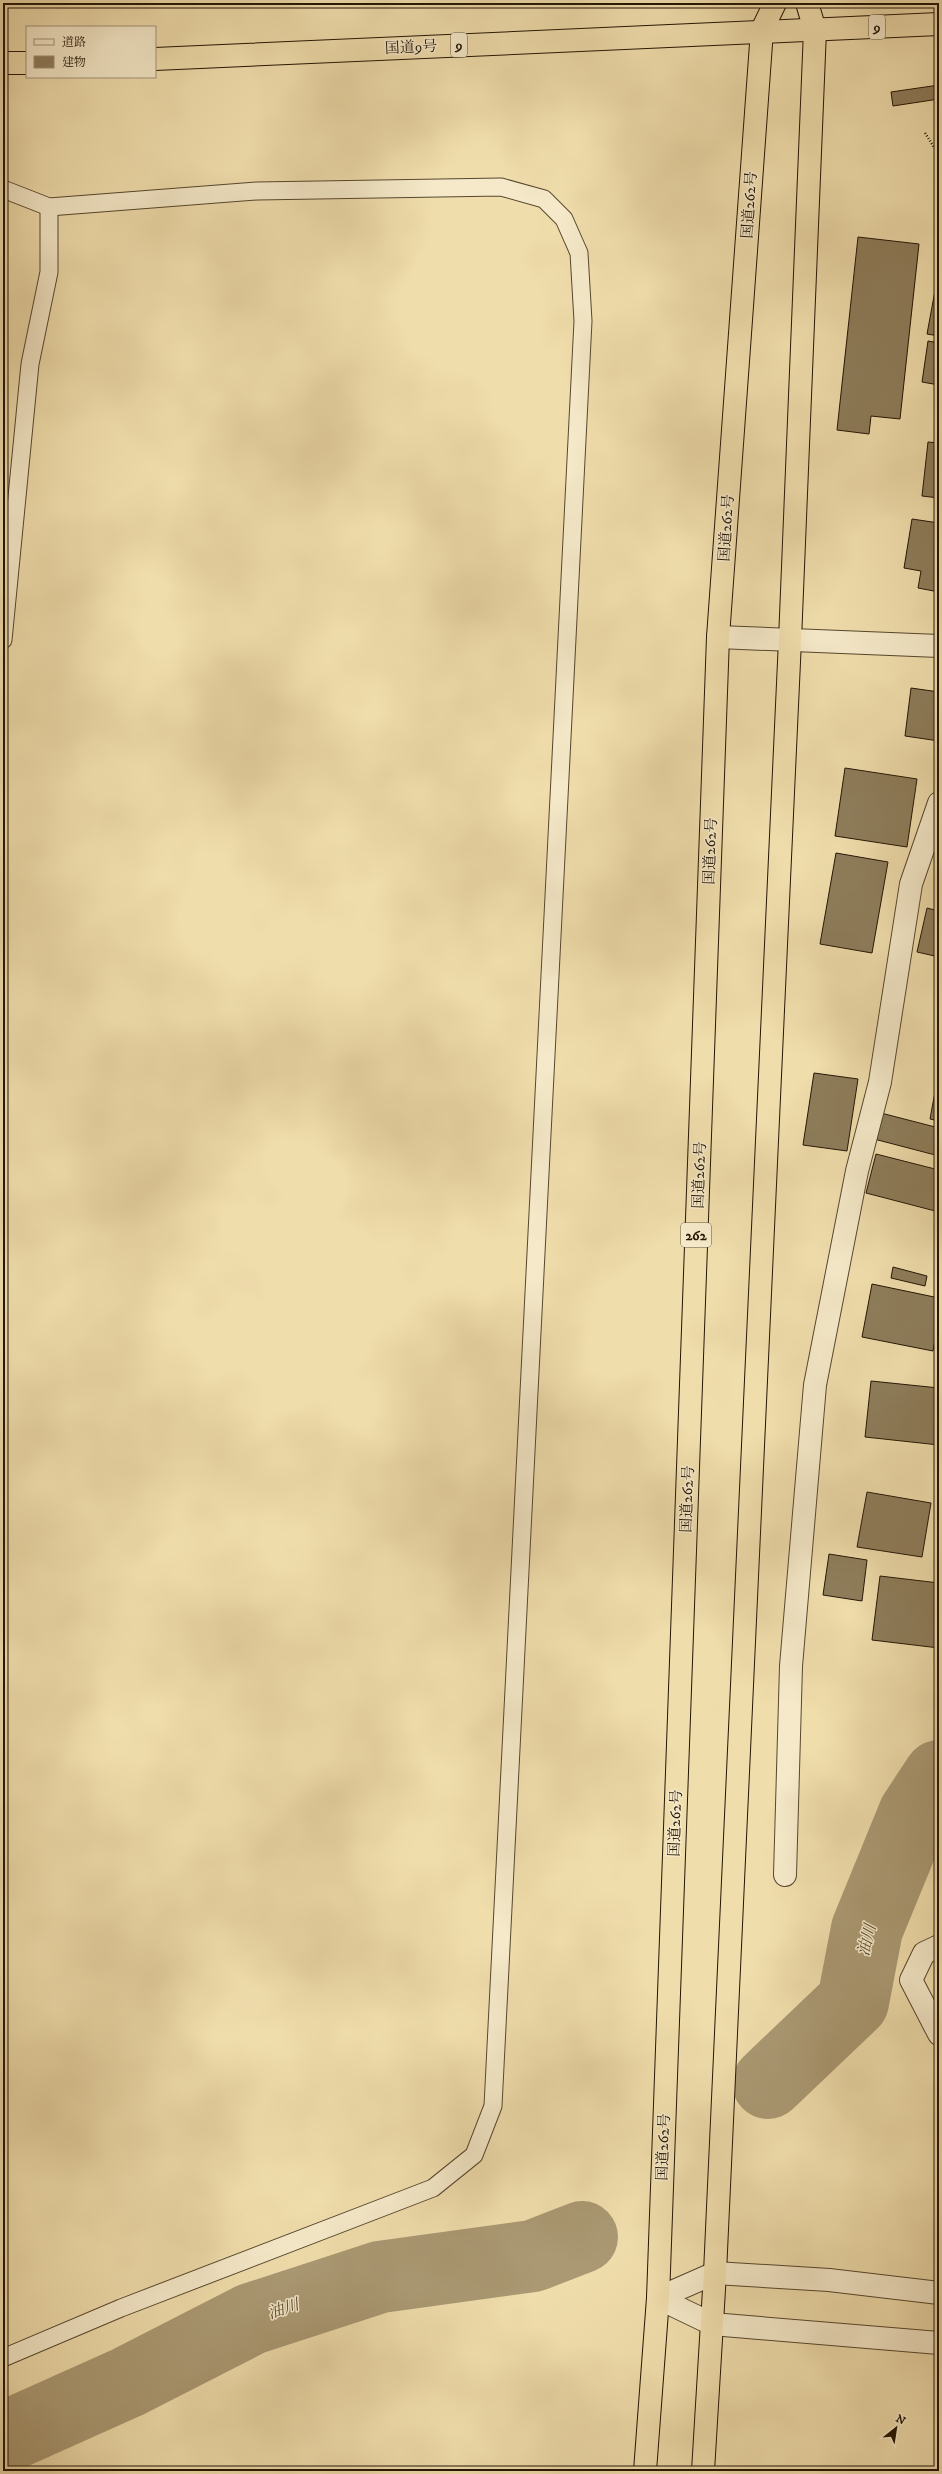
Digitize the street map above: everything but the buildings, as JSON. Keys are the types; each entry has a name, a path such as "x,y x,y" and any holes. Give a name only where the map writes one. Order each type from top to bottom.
{"highway":[{"name":"国道262号","path":"645,2471 658,2298 718,636 762,30 775,3"},
{"path":"703,2471 715,2273 790,640 815,30 807,3"},
{"name":"9","path":"762,30 815,30 939,24"},
{"name":"国道9号","path":"156,59 762,30"},
{"path":"3,63 26,63"}],"street":[{"path":"718,636 939,646"},
{"path":"786,1875 791,1666 815,1385 857,1171 880,1082 911,884 939,803"},
{"path":"939,1946 924,1953 911,1980 939,2034"},
{"path":"658,2298 715,2273 829,2280 939,2293"},
{"path":"658,2298 712,2324 939,2343"}],"lane":[{"path":"3,189 49,207 257,191 501,187 544,199 564,219 579,252 583,321 493,2106 474,2155 433,2188 121,2308 3,2358"},
{"path":"3,640 30,364 48,272 49,207"}],"path":[{"path":"925,133 939,155"}],"waterway":[{"name":"油川","path":"768,2083 853,2002 867,1929 914,1814 939,1776"},
{"name":"油川","path":"3,2438 128,2382 251,2319 380,2277 533,2256 582,2237"}]}
